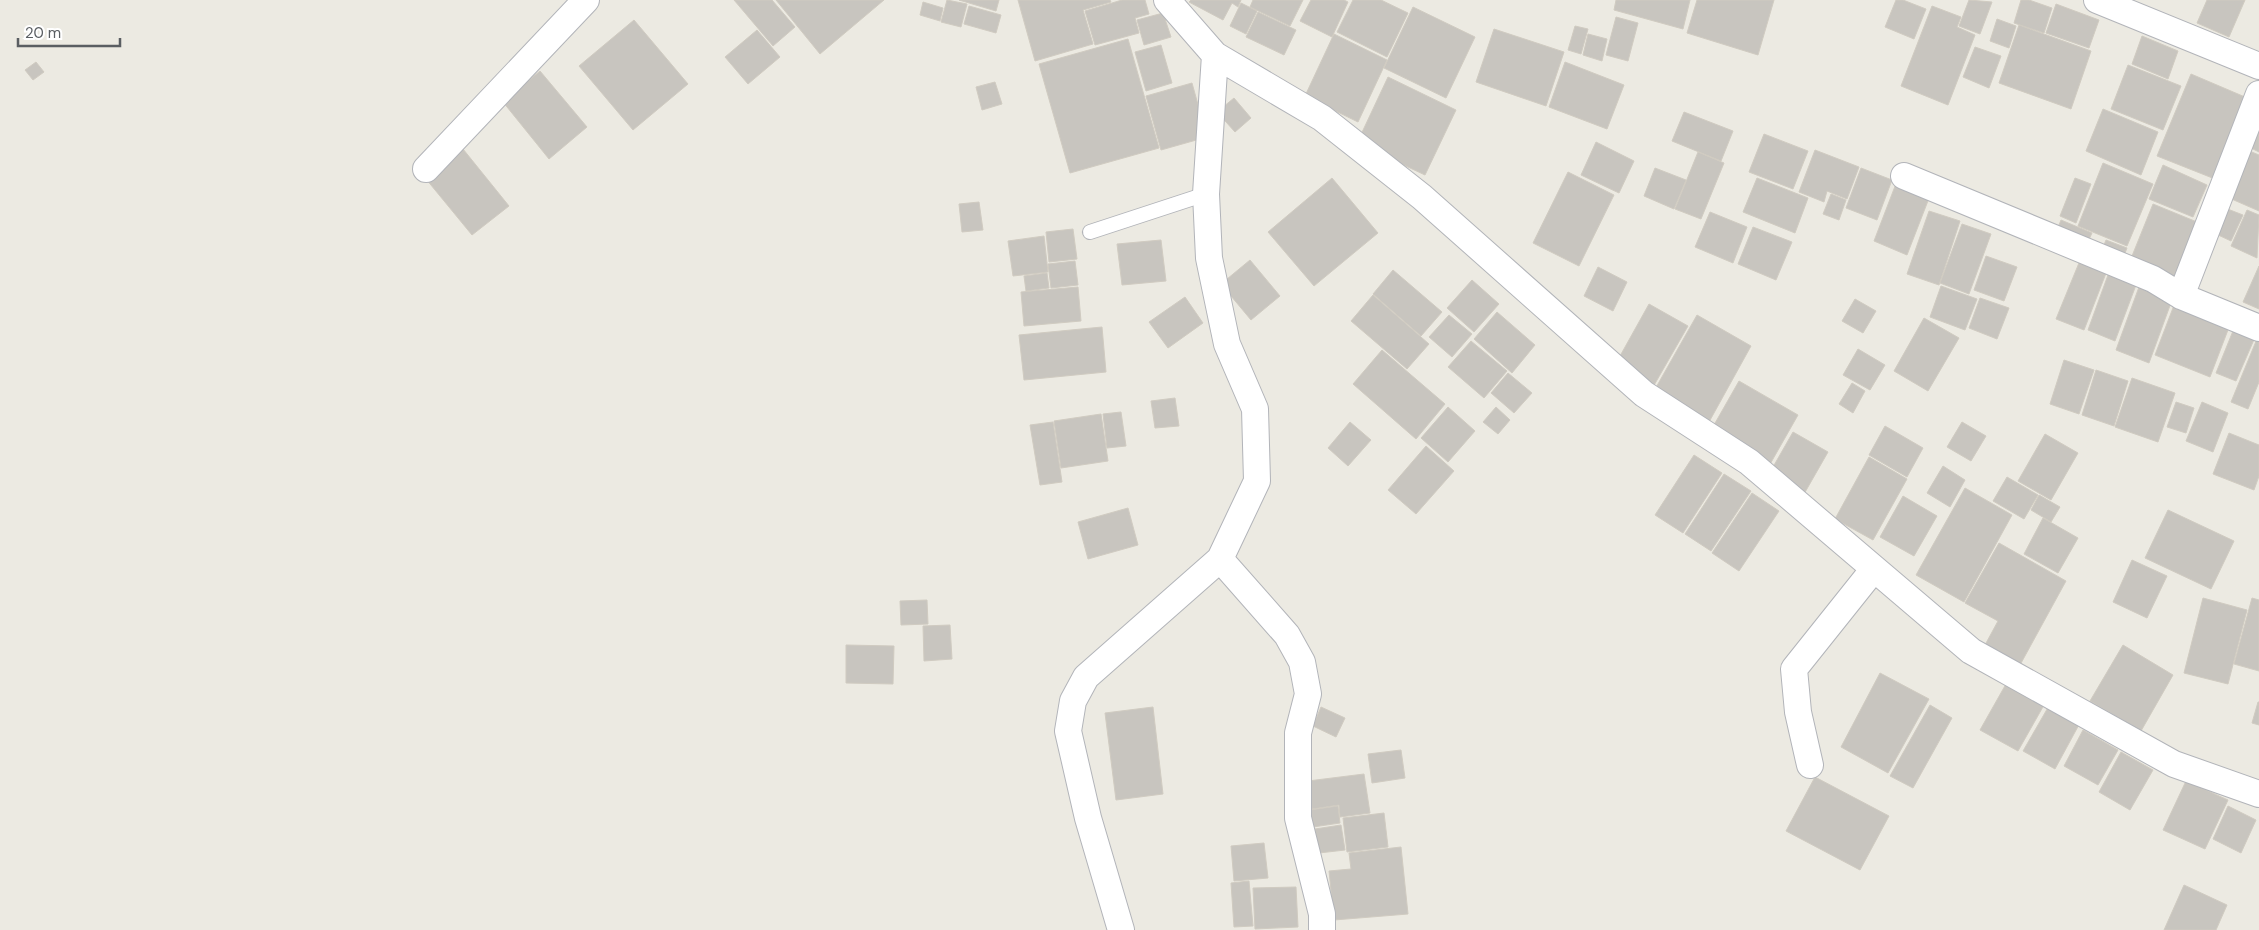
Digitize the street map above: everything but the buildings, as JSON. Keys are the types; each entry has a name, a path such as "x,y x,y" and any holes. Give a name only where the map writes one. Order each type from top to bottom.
{"street":[{"path":"426,169 586,0"},
{"path":"1167,0 1215,54 1322,118 1422,198 1644,394 1749,462 1874,570 1972,651 2174,764 2259,794"},
{"path":"2097,0 2259,66"},
{"path":"1121,930 1088,818 1068,731 1073,701 1086,677 1220,559 1257,481 1255,409 1227,344 1209,258 1206,194 1215,54"},
{"path":"2181,296 2259,94"},
{"path":"1904,176 2153,279 2181,296 2259,328"},
{"path":"1220,559 1287,634 1302,662 1308,694 1298,733 1298,818 1322,914 1322,930"},
{"path":"1810,765 1798,712 1794,669 1874,570"}],"lane":[{"path":"1090,232 1206,194"}]}
